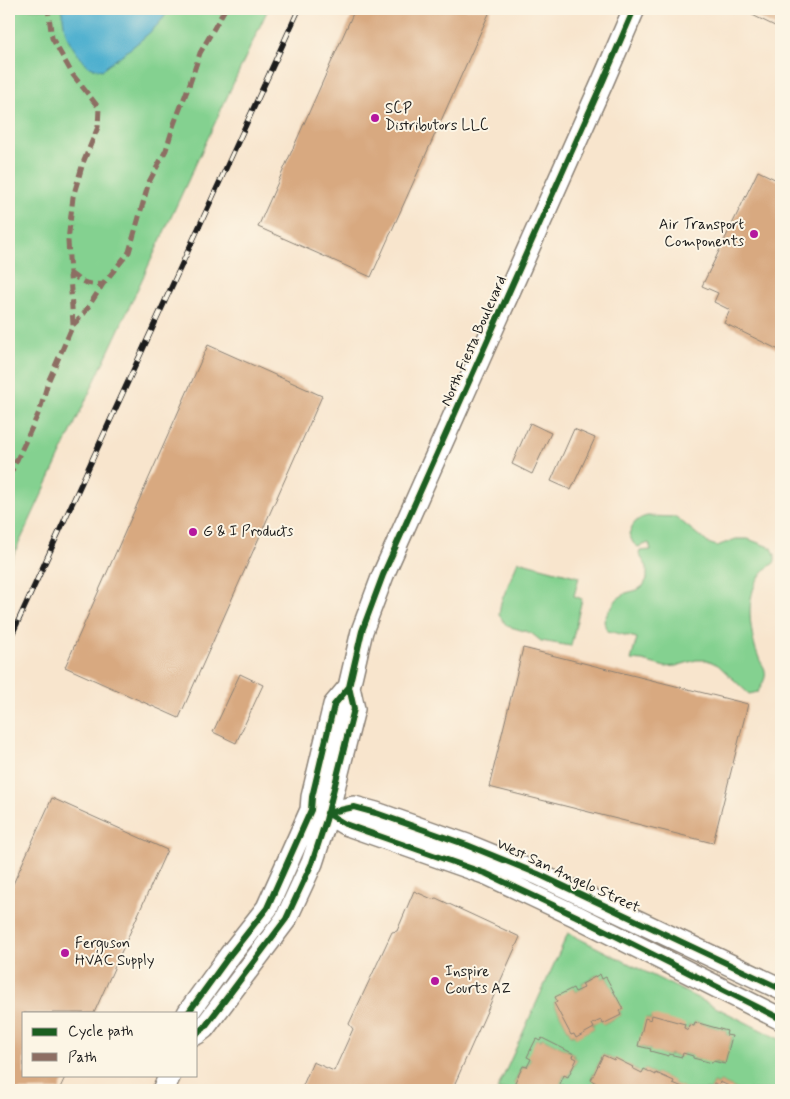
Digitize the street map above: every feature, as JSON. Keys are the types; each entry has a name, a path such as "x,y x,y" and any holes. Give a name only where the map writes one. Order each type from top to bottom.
{"street":[{"name":"North Fiesta Boulevard","path":"189,1012 267,908 319,811 354,709 349,687 362,631 383,575 634,9"},
{"name":"West San Angelo Street","path":"319,811 354,807 467,845 538,874 781,989"},
{"name":"North Fiesta Boulevard","path":"198,1032 204,1028 286,919 312,863 326,820 319,811"},
{"path":"319,811 345,824 487,874 576,916 781,1019"},
{"path":"163,1090 170,1076"}],"green space":[{"path":"9,9 268,9 9,565"},
{"path":"647,516 676,517 708,543 717,546 736,539 748,539 772,548 775,562 757,580 751,599 750,620 756,650 765,674 758,692 749,694 718,665 707,660 696,660 665,667 631,660 637,638 606,629 604,621 617,599 643,586 647,579 647,567 639,554 640,551 651,550 649,543 638,547 633,543 629,534 635,522"},
{"path":"518,561 579,577 574,596 582,599 571,646 541,641 531,633 507,626 499,615 501,602"},
{"path":"568,933 781,1040 781,1087 776,1090 738,1090 720,1082 718,1085 714,1083 711,1090 684,1090 684,1088 673,1083 673,1081 656,1073 656,1075 644,1069 642,1073 633,1067 603,1055 591,1080 596,1083 595,1087 602,1090 562,1090 564,1086 560,1084 564,1075 568,1077 577,1059 573,1057 574,1054 542,1038 540,1041 536,1039 527,1067 523,1066 514,1083 518,1086 516,1089 518,1090 497,1090","holes":["600,974 602,979 606,977 622,1009 619,1011 621,1015 603,1024 601,1020 592,1024 594,1028 576,1037 574,1034 571,1035 554,1003 573,988 575,992 584,988 582,983","652,1016 688,1030 689,1025 694,1026 695,1022 727,1031 726,1035 732,1037 724,1064 693,1058 693,1056 683,1053 681,1057 669,1054 669,1056 639,1046 646,1018 651,1020"]}],"water":[{"path":"61,9 170,9 148,34 102,70 89,67 72,46 65,30"}],"building":[{"name":"SCP Distributors LLC","path":"355,9 491,9 371,277 258,227"},
{"path":"740,9 781,9 781,29"},
{"name":"Air Transport Components","path":"758,171 781,182 781,351 724,323 730,310 714,302 718,293 702,286"},
{"name":"G & I Products","path":"208,345 322,396 179,718 65,667"},
{"path":"530,423 551,433 532,474 512,464"},
{"path":"574,429 595,438 571,490 551,481"},
{"path":"523,648 748,704 713,843 489,787"},
{"path":"240,674 263,685 236,743 213,732"},
{"name":"Ferguson HVAC Supply","path":"52,798 167,850 94,1012 22,1012 22,1076 66,1076 59,1090 9,1090 9,893"},
{"name":"Inspire Courts AZ","path":"414,891 432,899 436,898 520,937 452,1090 301,1090 313,1062 334,1071 353,1029 349,1024 392,932 397,931"},
{"path":"600,974 602,979 606,977 623,1009 619,1011 621,1015 603,1024 601,1020 592,1024 594,1028 576,1038 574,1034 571,1035 554,1003 557,1001 555,997 573,988 575,992 584,988 582,984"},
{"path":"652,1015 685,1024 684,1028 688,1030 689,1025 694,1026 695,1022 727,1031 726,1035 732,1036 725,1064 713,1061 712,1063 683,1053 682,1057 669,1054 669,1056 638,1046 645,1018 651,1020"},
{"path":"542,1038 574,1054 573,1057 577,1059 568,1077 564,1075 560,1084 564,1086 562,1090 518,1090 516,1089 518,1086 514,1084 523,1066 527,1067 531,1059 527,1057 536,1039 540,1041"},
{"path":"603,1055 614,1060 615,1058 642,1073 644,1069 656,1075 656,1073 685,1088 684,1090 602,1090 594,1087 596,1083 591,1080"},
{"path":"720,1082 738,1090 711,1090 714,1083 718,1085"}],"railway":[{"path":"9,641 299,9"}],"marked path":[{"path":"9,477 40,410 48,382 73,325 68,241 73,197 83,163 98,127 99,108 73,75 52,38 48,9"},
{"path":"73,325 83,315 103,284 129,252 149,182 166,150 200,53 225,9"},
{"path":"70,273 85,283 103,284"}],"cycle path":[{"path":"198,1032 204,1028 286,919 312,863 326,820 354,709 349,687 362,631 383,575 634,9"},
{"path":"189,1012 267,908 311,810 312,797 334,705 349,687"},
{"path":"327,813 354,807 467,845 538,874 781,989"},
{"path":"327,813 345,824 487,874 576,916 781,1019"}],"place":[{"name":"SCP Distributors LLC","path":"375,118"},
{"name":"Air Transport Components","path":"754,234"},
{"name":"G & I Products","path":"193,532"},
{"name":"Ferguson HVAC Supply","path":"65,953"},
{"name":"Inspire Courts AZ","path":"435,981"}]}
